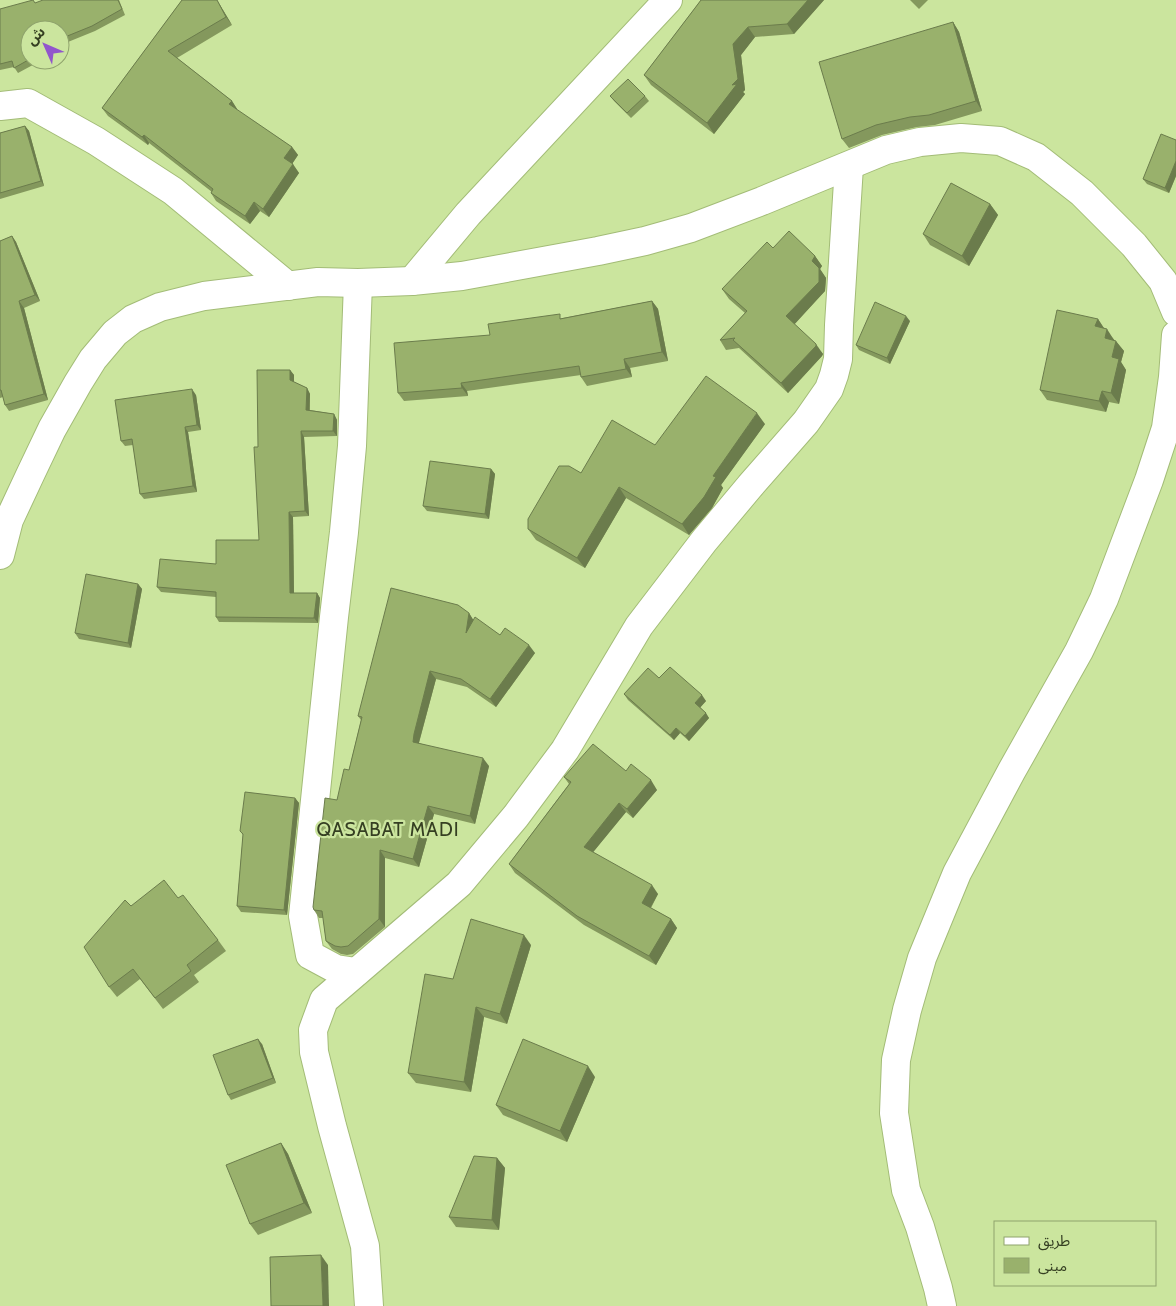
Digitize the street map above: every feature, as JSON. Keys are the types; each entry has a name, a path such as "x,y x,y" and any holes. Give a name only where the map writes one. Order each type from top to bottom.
{"street":[{"path":"412,281 468,214 668,0"},
{"path":"0,106 28,103 96,141 173,190 288,286"},
{"path":"0,555 9,520 52,429 93,359 115,333 133,319 160,306 204,296 318,282 412,281 462,276 645,241 691,228 886,150 920,142 961,138 1000,141 1036,157 1082,193 1134,245 1163,281 1176,312"},
{"path":"369,1306 365,1246 314,1052 313,1030 324,1000 460,884 516,816 565,750 639,626 704,541 806,422 830,389 838,359 849,166"},
{"path":"356,972 336,969 310,955 304,916 351,455 358,283"},
{"path":"942,1306 920,1227 906,1190 894,1113 896,1060 907,1010 922,958 957,873 1011,772 1080,652 1104,599 1149,480 1166,428 1174,377 1176,335"}],"building":[{"path":"33,0 35,3 43,0 118,0 122,9 92,26 70,35 70,20 20,20 20,65 14,68 12,61 0,64 0,9"},
{"path":"182,0 217,0 226,17 168,51 232,101 229,104 292,147 284,158 293,164 263,209 254,202 245,216 211,193 213,189 144,135 142,137 102,108"},
{"path":"701,0 808,0 787,24 748,27 733,44 738,79 732,85 737,84 707,123 644,75"},
{"path":"953,22 976,101 929,115 910,117 876,125 842,139 819,62"},
{"path":"628,79 645,96 627,113 610,96"},
{"path":"25,126 41,181 0,193 0,133"},
{"path":"1161,134 1176,140 1176,161 1165,188 1143,179"},
{"path":"951,183 990,204 962,256 923,234"},
{"path":"789,231 815,256 812,261 819,268 819,282 786,316 816,346 781,383 733,340 735,338 720,340 747,311 722,289 767,242 773,248"},
{"path":"12,236 35,295 19,301 44,394 5,405 0,390 0,241"},
{"path":"652,301 662,352 624,359 626,369 581,377 579,366 461,383 462,388 398,393 394,343 490,335 488,324 560,314 560,319"},
{"path":"875,302 906,316 887,358 856,345"},
{"path":"1057,310 1098,319 1095,326 1107,329 1105,338 1116,341 1112,357 1119,359 1111,393 1102,391 1099,401 1040,390"},
{"path":"257,370 290,370 290,380 307,388 306,410 334,414 333,431 301,431 305,511 289,512 290,593 317,593 314,618 216,617 216,592 157,587 160,559 216,564 216,540 259,540 254,447 258,447"},
{"path":"706,376 757,413 713,476 716,477 704,497 682,524 619,487 577,558 528,529 528,519 559,466 569,466 581,473 612,420 655,445"},
{"path":"192,389 197,425 185,427 193,486 140,494 132,439 121,441 115,400"},
{"path":"430,461 491,469 485,514 423,506"},
{"path":"86,574 138,584 128,643 75,633"},
{"path":"391,588 458,605 469,613 466,633 475,617 500,635 505,628 529,645 490,699 461,679 430,671 413,742 483,758 470,816 428,806 413,859 380,850 379,919 348,946 341,947 326,941 322,911 314,910 313,907 325,798 337,800 344,769 349,770 362,717 358,716"},
{"path":"670,667 702,695 695,703 706,713 685,736 676,728 670,735 624,694 648,668 659,678"},
{"path":"593,744 626,771 631,764 651,780 627,809 619,803 584,847 652,885 642,903 671,919 649,956 577,916 509,864 571,782 564,777"},
{"path":"245,792 295,798 284,910 237,906 243,834 240,831"},
{"path":"164,880 178,898 183,895 218,940 187,965 191,971 155,998 133,969 109,987 84,947 125,900 131,906"},
{"path":"471,919 524,935 500,1014 476,1007 464,1082 408,1073 425,974 453,979"},
{"path":"258,1039 273,1078 228,1095 213,1055"},
{"path":"523,1039 588,1066 560,1131 496,1105"},
{"path":"281,1143 304,1203 250,1224 226,1165"},
{"path":"474,1156 497,1158 492,1220 449,1217"},
{"path":"321,1255 323,1306 271,1306 270,1257"}],"district":[{"name":"QASABAT MADI","path":"388,829"}]}
